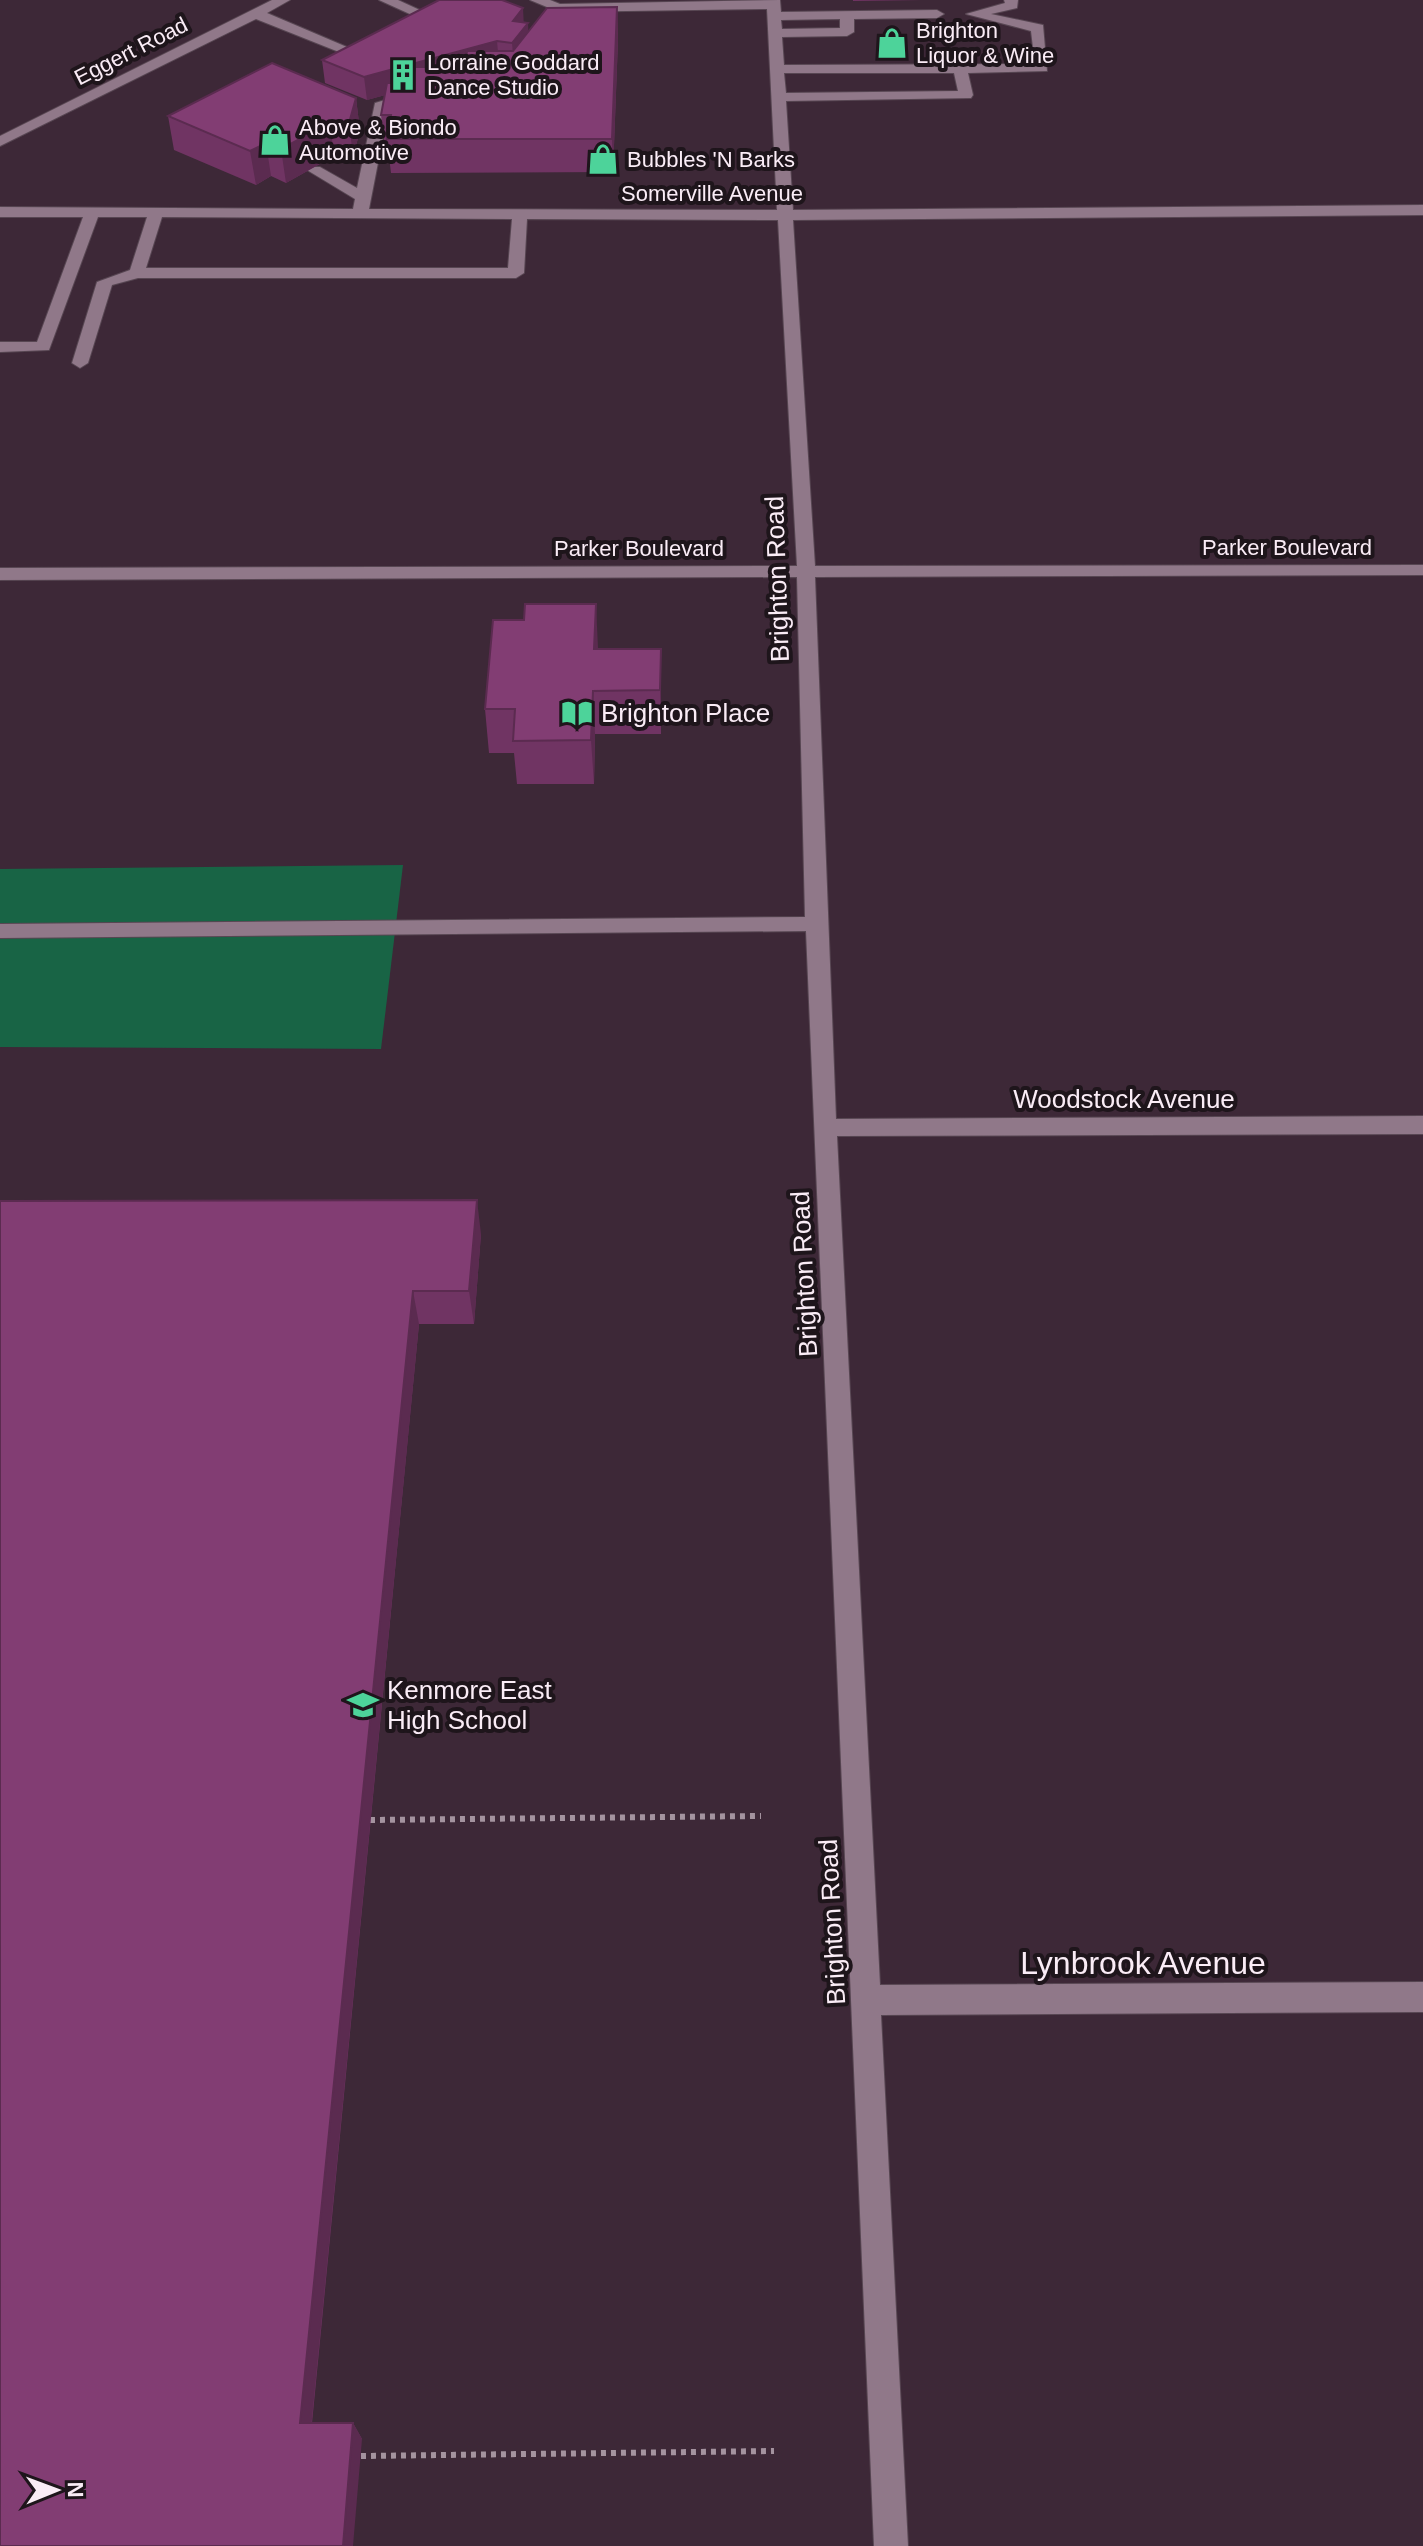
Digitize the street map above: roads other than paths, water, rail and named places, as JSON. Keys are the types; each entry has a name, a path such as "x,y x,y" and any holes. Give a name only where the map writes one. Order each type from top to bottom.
{"street":[{"name":"Eggert Road","path":"0,142 283,0"},
{"path":"386,0 428,17"},
{"path":"537,0 559,8 773,14 847,32 847,14 951,11 1012,5 1011,0"},
{"path":"777,69 1042,68 1038,28 951,11"},
{"path":"256,14 354,53"},
{"name":"Brighton Road","path":"773,14 806,571 816,924 891,2546"},
{"path":"778,97 966,95 960,68"},
{"path":"360,213 382,103 428,92"},
{"path":"315,170 363,197"},
{"name":"Somerville Avenue","path":"0,212 785,215 1423,210"},
{"path":"0,347 43,347 92,212"},
{"path":"137,273 156,213"},
{"path":"80,363 105,282 137,273 516,273 520,214"},
{"name":"Parker Boulevard","path":"0,574 1423,570"},
{"path":"0,931 816,924"},
{"name":"Woodstock Avenue","path":"825,1128 1423,1125"},
{"name":"Lynbrook Avenue","path":"864,2000 1423,1997"}],"place":[{"name":"Brighton Liquor & Wine","path":"892,43"},
{"name":"Lorraine Goddard Dance Studio","path":"403,75"},
{"name":"Above & Biondo Automotive","path":"275,140"},
{"name":"Bubbles 'N Barks","path":"603,159"},
{"name":"Brighton Place","path":"577,713"},
{"name":"Kenmore East High School","path":"363,1705"}]}
